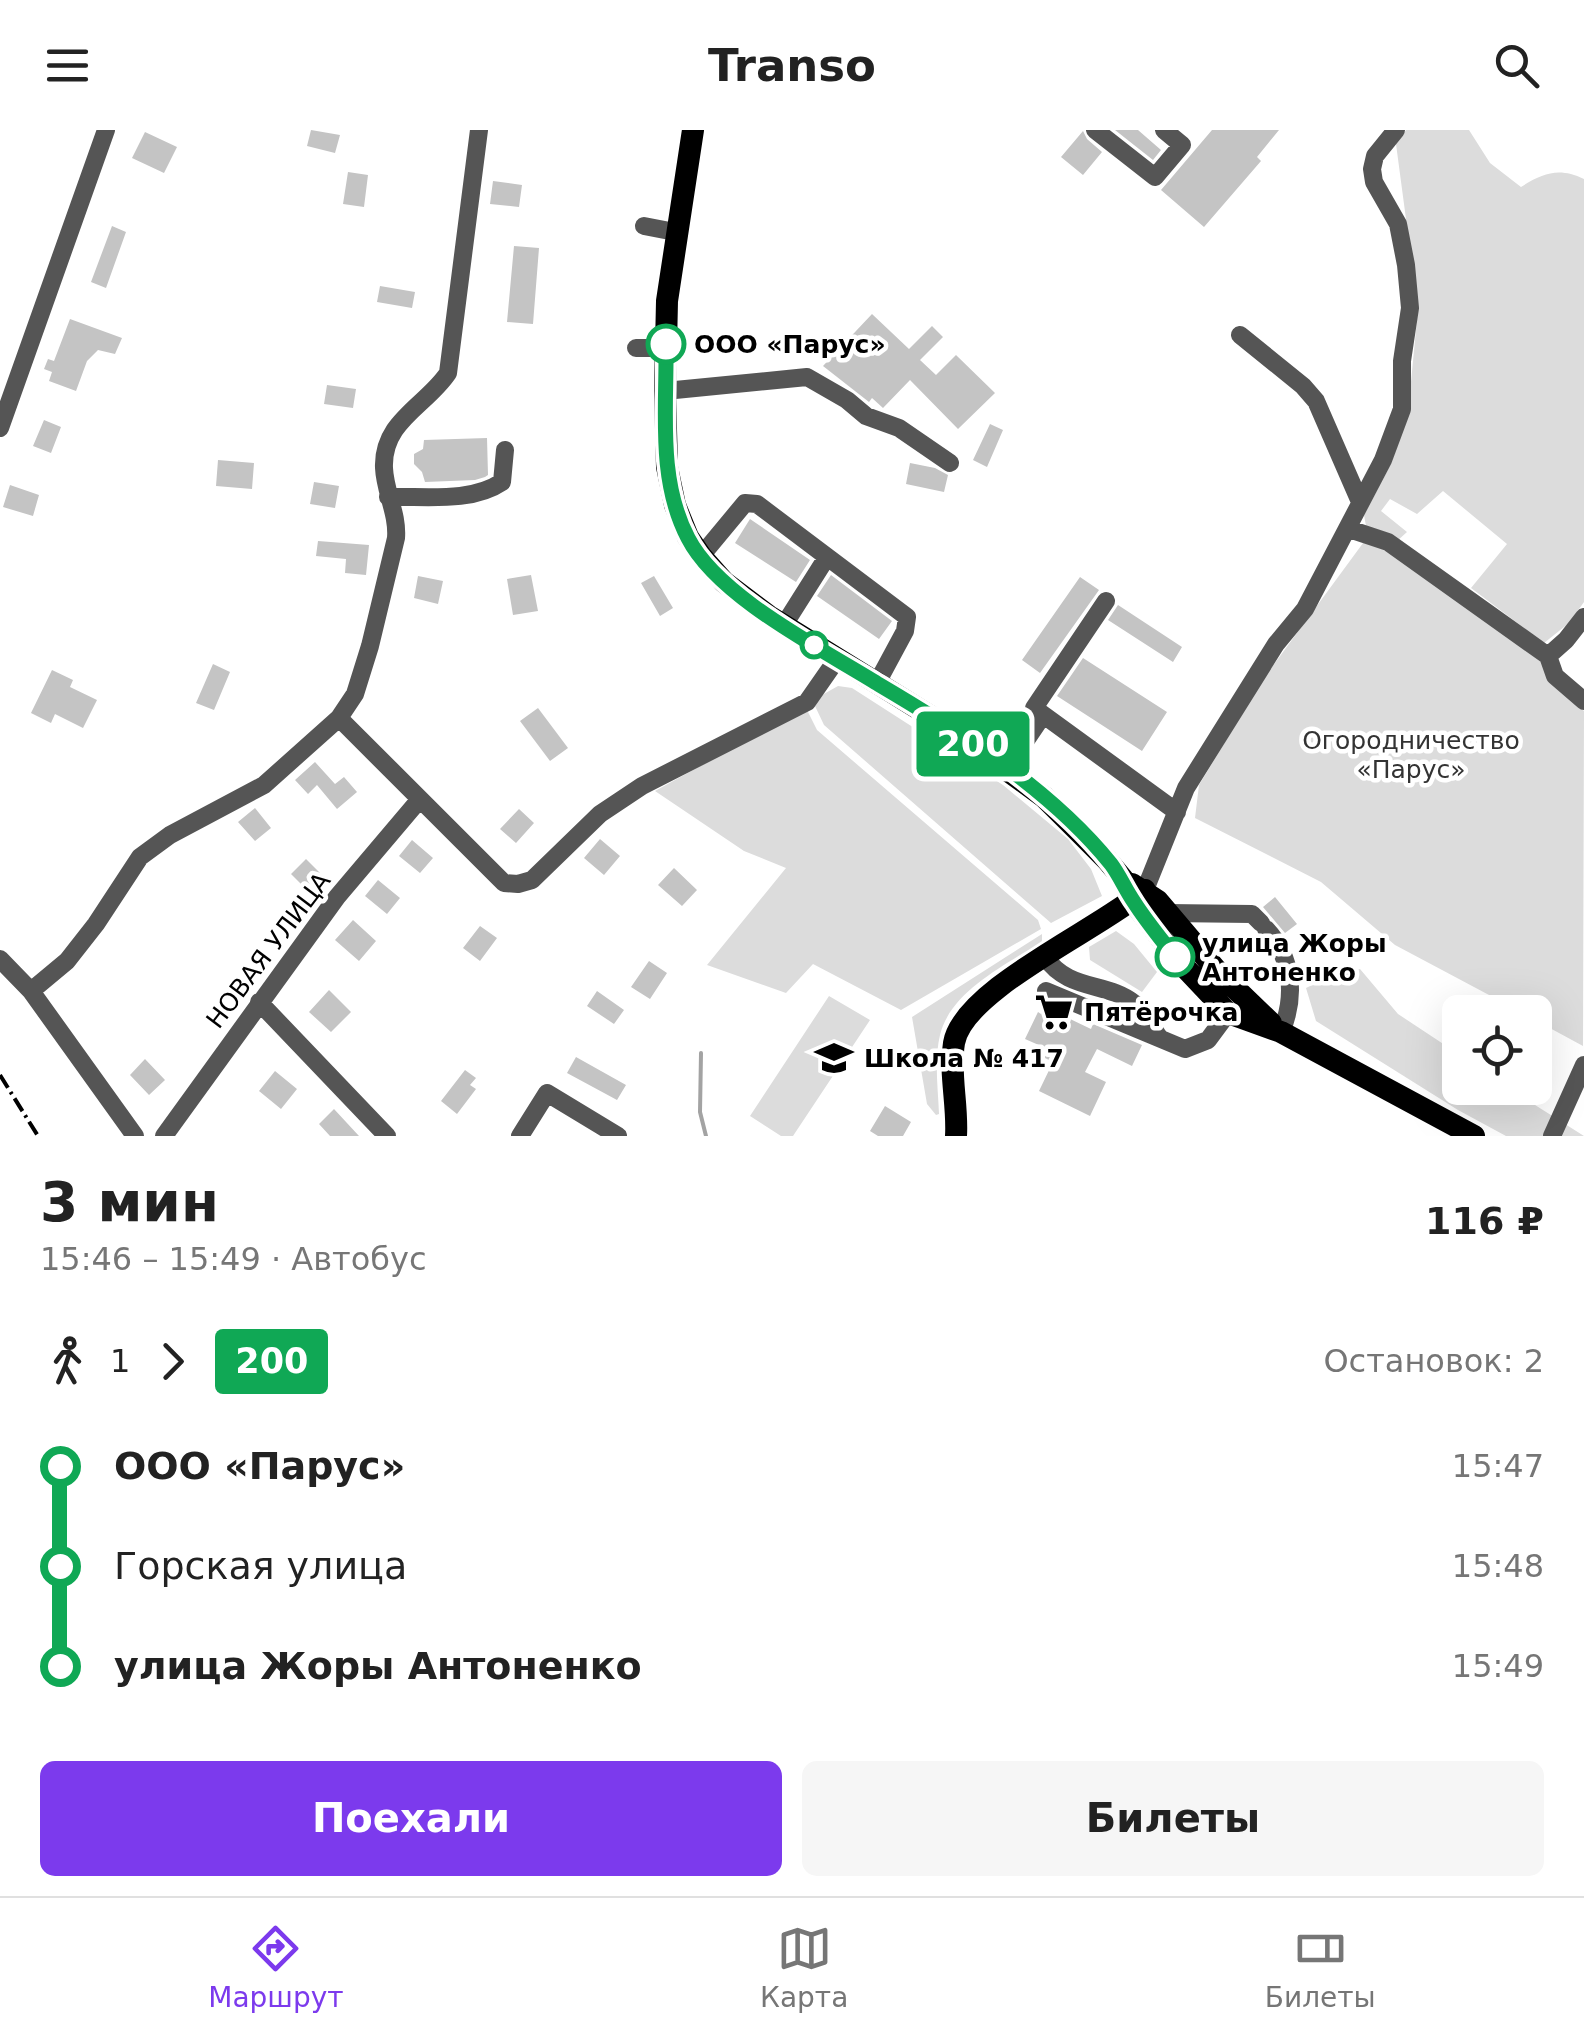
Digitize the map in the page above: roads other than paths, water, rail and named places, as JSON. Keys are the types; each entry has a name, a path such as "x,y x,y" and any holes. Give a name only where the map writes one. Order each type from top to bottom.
{"main road":[{"path":"694,130 667,302 665,391 667,467 675,506 700,556 724,582 784,625 994,758 1044,797 1100,851 1133,890 1175,957 1228,1013 1281,1032 1474,1136"},
{"path":"1133,890 1168,912 1220,973 1281,1032"},
{"path":"956,1136 956,1032 978,1003 1133,890"}],"street":[{"path":"0,428 106,130"},
{"path":"31,992 77,949 140,857 170,836 264,785 338,718 355,694 396,538 397,524 384,468 385,445 396,424 438,389 448,372 479,130"},
{"path":"1094,130 1156,177 1182,145 1164,130"},
{"path":"1133,890 1186,788 1276,644 1305,609 1384,460 1402,409 1402,361 1410,308 1406,264 1398,224 1374,182 1372,169 1375,156 1396,130"},
{"path":"644,226 676,232"},
{"path":"1240,336 1304,386 1316,401 1360,502"},
{"path":"636,348 666,348"},
{"path":"665,391 807,377 848,400 866,416 900,428 950,464"},
{"path":"388,498 474,495 492,489 502,482 505,450"},
{"path":"700,556 745,503 752,502 907,617 905,631 877,683"},
{"path":"1349,529 1388,542 1548,656 1556,676 1584,701"},
{"path":"784,625 828,557"},
{"path":"1106,601 1034,708 1176,812"},
{"path":"1548,656 1584,618"},
{"path":"338,718 504,883 518,884 532,880 600,814 642,786 807,702 837,659"},
{"path":"1016,755 1044,715"},
{"name":"НОВАЯ УЛИЦА","path":"164,1136 337,897 420,799"},
{"path":"1168,912 1252,914 1283,954 1291,992 1281,1032"},
{"path":"1044,958 1074,992"},
{"path":"0,959 31,992 135,1136"},
{"path":"1046,991 1106,990 1136,1005 1162,1042 1185,1049 1208,1040 1228,1013"},
{"path":"259,1002 387,1136"},
{"path":"1552,1136 1584,1064"},
{"path":"520,1136 547,1093 591,1129 618,1136"}],"waterway":[{"path":"701,1053 700,1112 706,1136"}],"railway":[{"path":"0,1075 38,1136"}],"place":[{"name":"ООО «Парус»","path":"666,344"},
{"name":"улица Жоры Антоненко","path":"1175,957"},
{"name":"Пятёрочка","path":"1054,1012"},
{"name":"Школа № 417","path":"834,1058"}],"park label":[{"name":"Огородничество «Парус»","path":"1411,754"}]}
